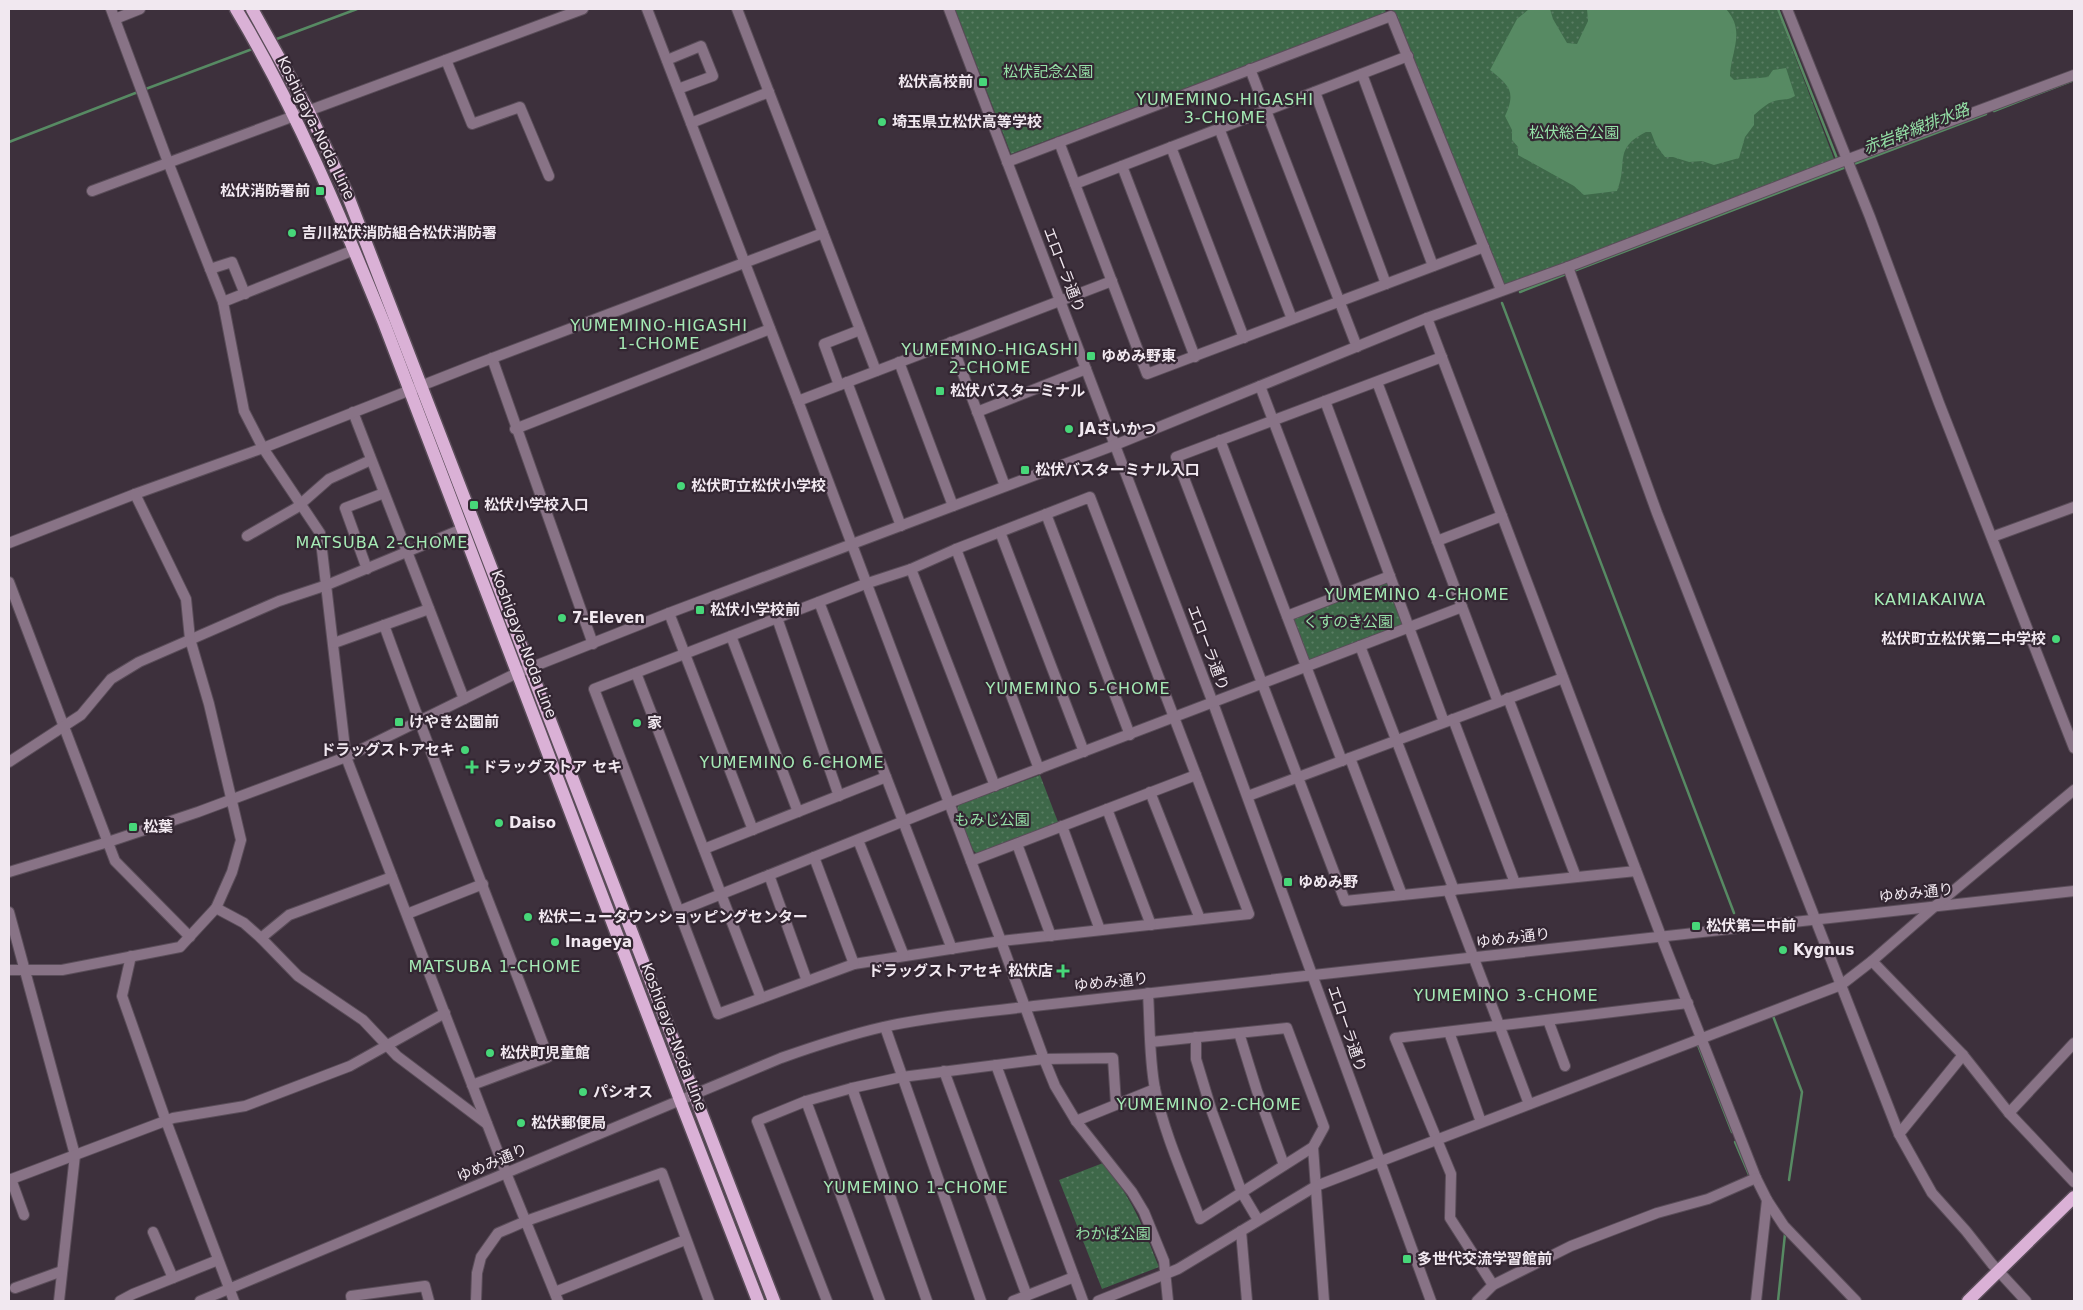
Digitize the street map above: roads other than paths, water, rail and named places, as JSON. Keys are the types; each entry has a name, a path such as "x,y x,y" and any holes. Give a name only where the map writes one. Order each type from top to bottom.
{"main road":[{"name":"Koshigaya-Noda Line","path":"236,9 295,115 384,323 415,388 530,668 774,1301"},
{"name":"Koshigaya-Noda Line","path":"252,9 308,110 346,191 462,529 758,1301"},
{"path":"1968,1301 2000,1272 2074,1197"}],"street":[{"path":"140,9 113,14 223,302 244,411 263,448 320,533 346,757 506,1173 556,1297 685,1240"},
{"path":"92,191 583,9"},
{"path":"647,9 798,401 948,804 1002,941 1044,1059 1055,1086 1076,1121 1132,1192 1144,1212 1164,1261 1168,1301"},
{"path":"737,9 876,371"},
{"name":"エローラ通り","path":"949,9 1248,796 1431,1301"},
{"path":"1787,9 1870,217 2074,748"},
{"path":"1007,162 1392,16 1501,290"},
{"path":"667,60 702,46 713,76 678,89"},
{"path":"1075,184 1408,56"},
{"path":"446,60 472,124 520,107 549,176"},
{"path":"1250,69 1357,346"},
{"path":"1362,74 1433,266"},
{"path":"9,872 108,842 232,800 346,757 517,673 669,613 1114,446 1427,318 1501,290 1569,271 1846,160 2074,75"},
{"path":"691,124 769,92"},
{"path":"1314,92 1386,284"},
{"path":"1219,128 1292,319"},
{"path":"1059,142 1147,374 1484,247"},
{"path":"1170,147 1244,338"},
{"path":"1122,166 1195,357"},
{"path":"9,542 263,448 492,358 823,233"},
{"path":"223,302 354,250"},
{"path":"210,269 232,262 245,294"},
{"path":"1569,271 1657,513 1899,1134 1932,1193 2026,1301"},
{"path":"798,401 1112,281"},
{"path":"1427,318 1661,936 1756,1178 1767,1200 1784,1226 1856,1301"},
{"path":"515,429 770,329"},
{"path":"860,330 824,344 843,384 901,526"},
{"path":"951,342 1005,486"},
{"path":"492,358 515,429 593,644"},
{"path":"1442,358 1176,457 1262,684 1345,901 1636,870"},
{"path":"899,362 953,506"},
{"path":"977,412 1086,369"},
{"path":"1377,382 1462,607 1503,700 1576,877"},
{"path":"1260,386 1340,596"},
{"path":"1325,401 1410,627 1515,883"},
{"path":"352,412 464,699"},
{"path":"1220,440 1307,667 1402,895"},
{"path":"247,536 296,508 329,479 371,460"},
{"path":"367,569 345,508 384,493"},
{"path":"9,970 62,970 180,947 216,908 232,872 241,840 190,639 186,599 135,494"},
{"path":"1090,497 1249,914 1002,941 854,964 718,1014 594,689 865,584 912,569 1000,532 1090,497"},
{"path":"1992,537 2074,507"},
{"path":"1046,514 1130,734"},
{"path":"1437,541 1502,516"},
{"path":"9,762 81,715 111,679 138,662 279,601 327,586 462,529"},
{"path":"1000,532 1084,752"},
{"path":"956,549 1039,769"},
{"path":"912,569 995,786"},
{"path":"1287,616 1390,576"},
{"path":"9,582 115,861 190,936"},
{"path":"819,602 952,949"},
{"path":"679,911 904,821 1462,607"},
{"path":"334,643 429,609"},
{"path":"669,613 753,830"},
{"path":"777,618 839,796"},
{"path":"384,625 418,722 483,884 548,1057 472,1085"},
{"path":"731,636 798,812"},
{"path":"1360,646 1397,740 1451,890 1473,958 1529,1104"},
{"path":"636,673 761,998"},
{"path":"1248,796 1563,678"},
{"path":"971,861 1196,775"},
{"path":"704,849 886,777"},
{"path":"1098,1301 1166,1275 1316,1186 1841,985 2074,790"},
{"path":"1150,792 1200,919"},
{"path":"1106,809 1150,924"},
{"path":"1062,826 1100,930"},
{"path":"858,840 904,956"},
{"path":"1017,844 1050,936"},
{"path":"814,857 854,964"},
{"path":"769,876 808,981"},
{"path":"261,938 290,915 392,877"},
{"path":"407,914 483,884"},
{"name":"ゆめみ通り","path":"200,1301 693,1094 816,1046 884,1027 953,1016 1312,974 1473,958 2074,891"},
{"path":"216,908 244,923 298,976 362,1020 397,1056 488,1125"},
{"path":"9,912 23,970 75,1155 59,1301"},
{"path":"131,956 122,996 166,1121 234,1301"},
{"path":"1872,961 1963,1055 2009,1112 2074,1182"},
{"path":"1148,993 1151,1042 1155,1088 1167,1130 1200,1219 1313,1147 1324,1127 1287,1028 1151,1042"},
{"path":"1493,1285 1450,1218 1451,1174 1395,1038 1688,1004"},
{"path":"24,1214 10,1180 166,1121 245,1106 350,1066 445,1013"},
{"path":"1548,1020 1565,1066"},
{"path":"884,1027 981,1301"},
{"path":"1449,1032 1482,1122"},
{"path":"1239,1033 1257,1091 1284,1165"},
{"path":"1196,1037 1196,1059 1212,1112 1242,1193 1258,1220"},
{"path":"2009,1112 2074,1043"},
{"path":"1899,1134 1963,1055"},
{"path":"827,1301 757,1121 806,1101 902,1077 1044,1059 1113,1058 1116,1104"},
{"path":"996,1065 1083,1301"},
{"path":"944,1072 1027,1296"},
{"path":"852,1088 927,1301"},
{"path":"1076,1121 1155,1088"},
{"path":"806,1101 880,1301"},
{"path":"1313,1147 1324,1301"},
{"path":"476,1301 477,1273 481,1257 498,1233 526,1220 662,1173 685,1240 709,1301"},
{"path":"1477,1301 1493,1285 1571,1246 1657,1213 1708,1199 1756,1178"},
{"path":"1756,1301 1767,1200"},
{"path":"1241,1231 1247,1301"},
{"path":"154,1232 173,1278"},
{"path":"120,1301 132,1294 218,1260"},
{"path":"15,1288 62,1271"},
{"path":"1013,1301 1074,1277"},
{"path":"352,1301 351,1296 387,1297 425,1286 429,1301"}],"waterway":[{"path":"274,40 357,9"},
{"path":"1778,9 1838,161"},
{"path":"143,90 255,48"},
{"name":"赤岩幹線排水路","path":"1994,111 2074,80"},
{"path":"9,142 138,92"},
{"name":"赤岩幹線排水路","path":"1854,164 1986,114"},
{"path":"1571,272 1846,167"},
{"path":"1520,292 1566,274"},
{"path":"1502,303 1734,913"},
{"path":"1773,1016 1802,1092 1789,1180"},
{"path":"1698,1045 1732,1132"},
{"path":"1735,1142 1750,1177"},
{"path":"1778,1301 1785,1234"}],"place":[{"name":"松伏高校前","path":"983,82"},
{"name":"埼玉県立松伏高等学校","path":"882,122"},
{"name":"松伏消防署前","path":"320,191"},
{"name":"吉川松伏消防組合松伏消防署","path":"292,233"},
{"name":"ゆめみ野東","path":"1091,356"},
{"name":"松伏バスターミナル","path":"940,391"},
{"name":"JAさいかつ","path":"1069,429"},
{"name":"松伏バスターミナル入口","path":"1025,470"},
{"name":"松伏町立松伏小学校","path":"681,486"},
{"name":"松伏小学校入口","path":"474,505"},
{"name":"松伏小学校前","path":"700,610"},
{"name":"7-Eleven","path":"562,618"},
{"name":"松伏町立松伏第二中学校","path":"2056,639"},
{"name":"けやき公園前","path":"399,722"},
{"name":"家","path":"637,723"},
{"name":"ドラッグストアセキ","path":"465,750"},
{"name":"ドラッグストア セキ","path":"472,767"},
{"name":"Daiso","path":"499,823"},
{"name":"松葉","path":"133,827"},
{"name":"ゆめみ野","path":"1288,882"},
{"name":"松伏ニュータウンショッピングセンター","path":"528,917"},
{"name":"松伏第二中前","path":"1696,926"},
{"name":"Inageya","path":"555,942"},
{"name":"Kygnus","path":"1783,950"},
{"name":"ドラッグストアセキ 松伏店","path":"1063,971"},
{"name":"松伏町児童館","path":"490,1053"},
{"name":"パシオス","path":"583,1092"},
{"name":"松伏郵便局","path":"521,1123"},
{"name":"多世代交流学習館前","path":"1407,1259"}],"district":[{"name":"YUMEMINO-HIGASHI 3-CHOME","path":"1225,108"},
{"name":"YUMEMINO-HIGASHI 1-CHOME","path":"659,334"},
{"name":"YUMEMINO-HIGASHI 2-CHOME","path":"990,358"},
{"name":"MATSUBA 2-CHOME","path":"382,542"},
{"name":"YUMEMINO 4-CHOME","path":"1417,594"},
{"name":"KAMIAKAIWA","path":"1930,599"},
{"name":"YUMEMINO 5-CHOME","path":"1078,688"},
{"name":"YUMEMINO 6-CHOME","path":"792,762"},
{"name":"MATSUBA 1-CHOME","path":"495,966"},
{"name":"YUMEMINO 3-CHOME","path":"1506,995"},
{"name":"YUMEMINO 2-CHOME","path":"1209,1104"},
{"name":"YUMEMINO 1-CHOME","path":"916,1187"}],"park label":[{"name":"松伏記念公園","path":"1048,72"},
{"name":"松伏総合公園","path":"1574,133"},
{"name":"くすのき公園","path":"1348,622"},
{"name":"もみじ公園","path":"992,820"},
{"name":"わかば公園","path":"1113,1234"}]}
